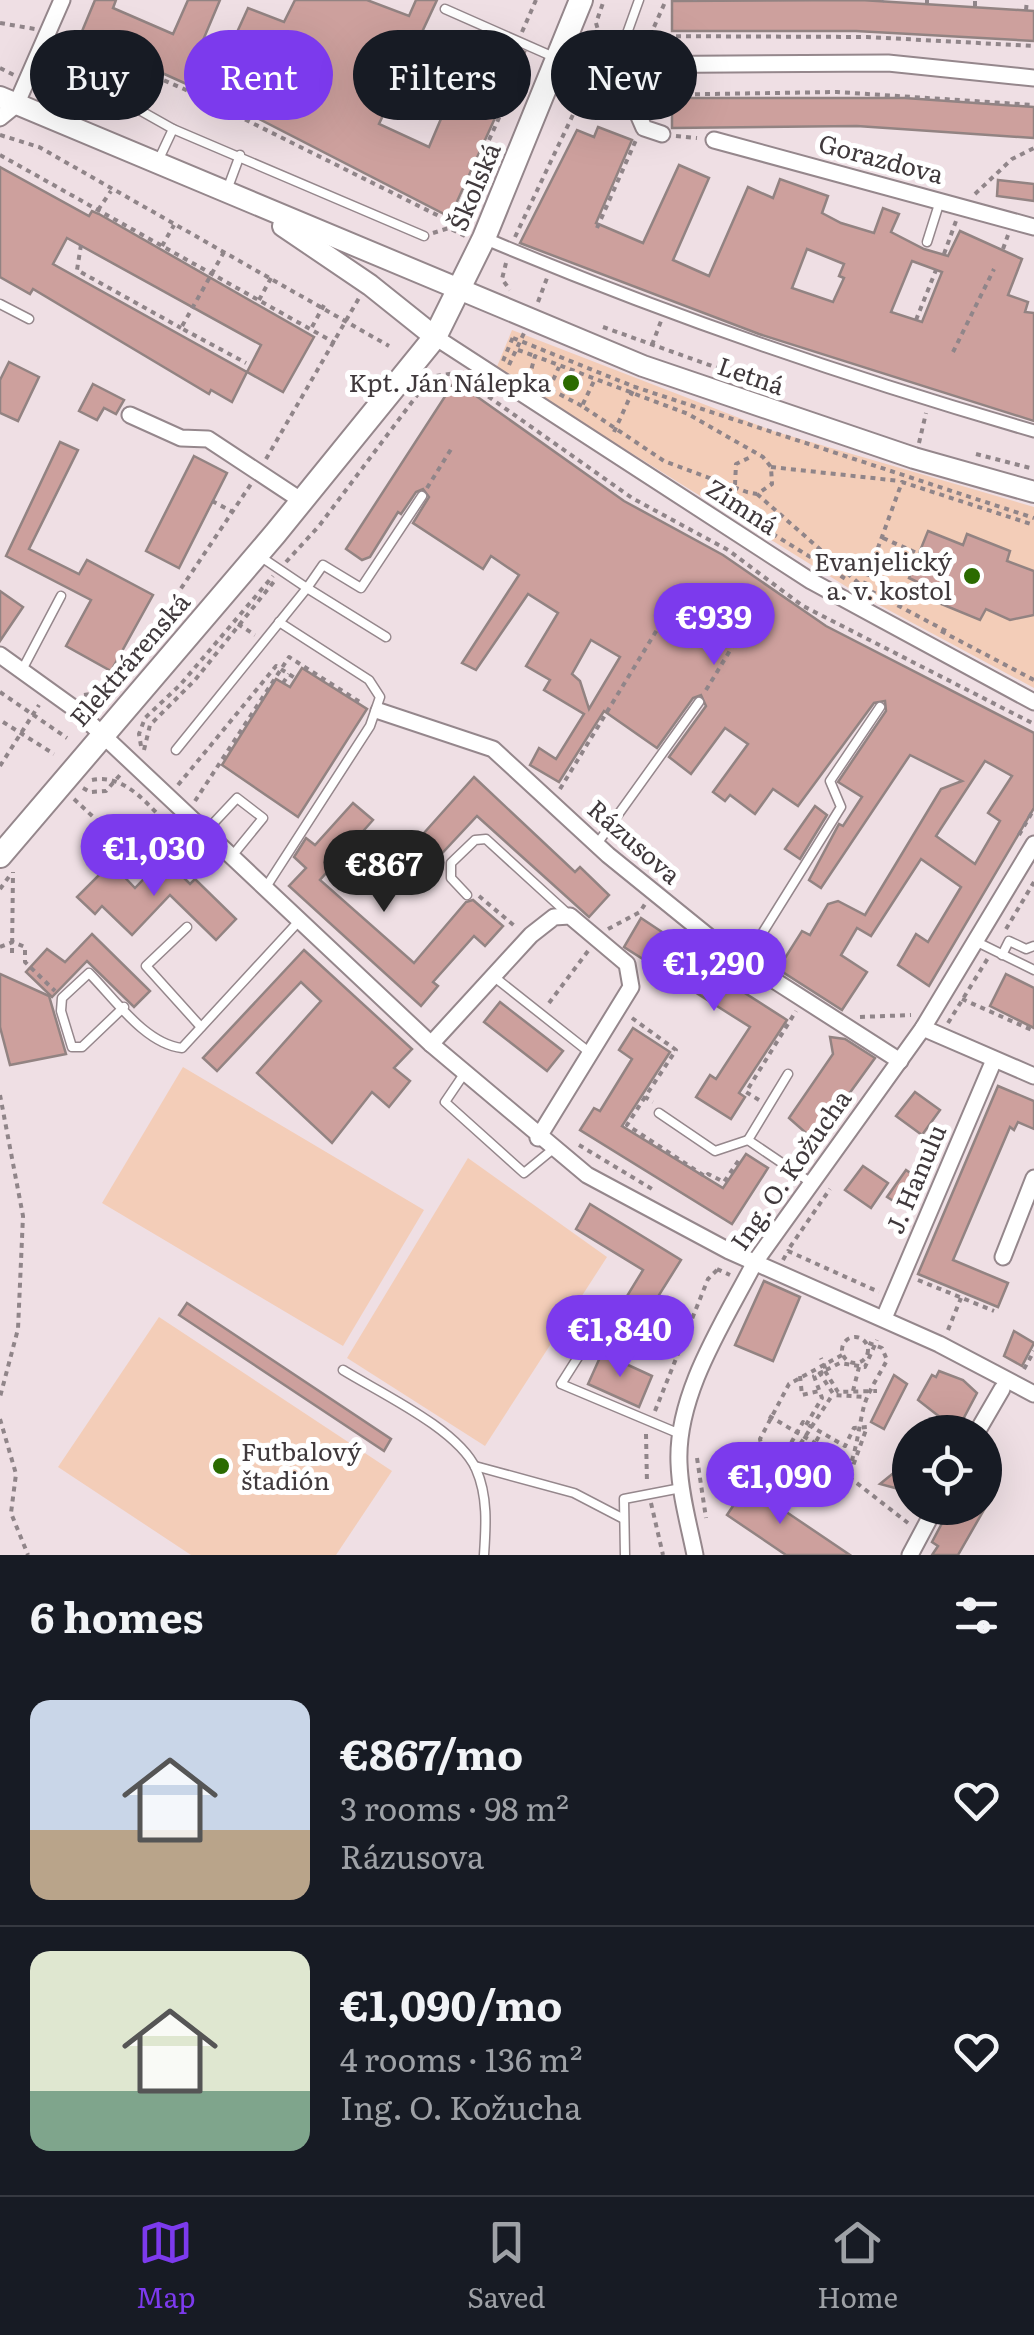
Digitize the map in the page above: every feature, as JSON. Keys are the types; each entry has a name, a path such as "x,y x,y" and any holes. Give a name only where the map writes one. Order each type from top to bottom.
{"main road":[{"name":"Školská","path":"569,30 581,0"},
{"name":"Školská","path":"435,337 483,241 551,76"},
{"name":"Elektrárenská","path":"11,864 75,781 102,735 302,502 435,337"}],"street":[{"path":"49,30 62,0"},
{"path":"697,64 888,63 1034,78"},
{"path":"30,65 5,107 252,206 370,285 435,337"},
{"path":"640,120 644,128 662,134"},
{"name":"Gorazdova","path":"714,140 1034,228"},
{"name":"Letná","path":"252,206 460,288 527,307 643,366 914,458 1034,492"},
{"name":"Letná","path":"483,241 665,311 928,400 1034,431"},
{"name":"Zimná","path":"435,337 611,438 811,581 1034,702"},
{"path":"130,414 182,438 208,438 302,502"},
{"path":"0,655 102,735 139,757 232,856 431,1044 552,1150 628,1199 754,1262 884,1318 1034,1394"},
{"name":"Rázusova","path":"379,711 493,750 652,892 745,961 893,1057"},
{"name":"Ing. O. Kožucha","path":"696,1555 682,1488 680,1434 692,1394 754,1262 893,1057 922,1028 1034,844"},
{"path":"431,1044 528,938 554,917 570,916 602,934 627,964 631,987 538,1138"},
{"path":"922,1028 1034,1076"},
{"name":"J. Hanulu","path":"884,1318 994,1060"},
{"path":"1003,1257 1034,1178"},
{"path":"988,1415 1002,1390"},
{"path":"910,1555 926,1525"}],"lane":[{"path":"628,30 639,0"},
{"path":"445,9 493,30"},
{"path":"159,120 424,236"},
{"path":"156,166 173,128"},
{"path":"226,194 240,155"},
{"path":"927,242 940,200"},
{"path":"0,304 29,319"},
{"path":"176,750 323,564 361,588 422,496"},
{"path":"258,554 386,637"},
{"path":"22,670 61,596"},
{"path":"266,887 379,711 380,697 375,685 279,622"},
{"path":"597,844 698,702"},
{"path":"745,961 841,807 830,781 880,707"},
{"path":"206,831 237,798 263,818 232,856"},
{"path":"467,895 451,878 450,863 475,840 486,840 570,916"},
{"path":"124,1008 82,1047 72,1047 61,1011 62,998 89,973 124,1008 154,1039 182,1048 300,920"},
{"path":"187,927 146,966 202,1026"},
{"path":"975,941 1034,970"},
{"path":"1002,954 1009,941 1026,949 1034,946"},
{"path":"493,976 589,1052"},
{"path":"464,1074 445,1102 524,1173 552,1150"},
{"path":"659,1113 715,1151 748,1140 788,1074"},
{"path":"748,1140 810,1182"},
{"path":"580,1354 561,1384 680,1434"},
{"path":"344,1370 452,1441 475,1466 486,1516 484,1555"},
{"path":"475,1466 574,1493 622,1518"},
{"path":"625,1555 624,1499 682,1488"}],"path":[{"path":"524,30 536,0"},
{"path":"598,30 596,23 604,0"},
{"path":"653,30 666,0"},
{"path":"1026,10 1027,0"},
{"path":"0,23 30,33"},
{"path":"697,36 833,36 1034,46"},
{"path":"164,82 483,241 508,256 502,279 527,307 554,308"},
{"path":"697,95 837,92 1034,105"},
{"path":"424,236 450,225 498,120"},
{"path":"510,249 571,120"},
{"path":"662,134 714,140"},
{"path":"0,136 39,148 389,346"},
{"path":"597,228 636,141"},
{"path":"944,254 962,207 1012,159 1034,148"},
{"path":"0,155 335,343"},
{"path":"100,212 111,191"},
{"path":"162,246 174,225"},
{"path":"82,245 77,270 246,363"},
{"path":"181,328 224,252"},
{"path":"953,352 994,269"},
{"path":"916,320 936,270"},
{"path":"259,300 271,278"},
{"path":"84,695 104,692 121,678 233,512 361,295"},
{"path":"311,329 324,306"},
{"path":"504,367 527,307"},
{"path":"593,471 632,394 665,311"},
{"path":"602,327 795,396"},
{"path":"513,338 635,386 1034,522"},
{"path":"518,350 688,414 763,458 772,484 757,494"},
{"path":"535,356 526,376 582,406 611,438 696,475 736,484 757,494 863,588"},
{"path":"549,389 559,367"},
{"path":"2,722 51,756 90,792 106,791 139,757 139,734 146,718 180,685 319,526 435,375 456,373 482,398 770,586 1034,724"},
{"path":"522,378 611,438 679,476"},
{"path":"582,406 594,381"},
{"path":"422,496 452,446"},
{"path":"958,450 1034,468"},
{"path":"736,484 736,464 754,455"},
{"path":"863,588 902,482 1034,522"},
{"path":"212,502 233,512"},
{"path":"746,517 863,588 1034,678"},
{"path":"883,538 919,554"},
{"path":"562,786 680,592"},
{"path":"698,702 745,626"},
{"path":"296,678 280,668 276,666 175,788 192,805 280,668 288,657 379,711"},
{"path":"902,663 905,657"},
{"path":"283,683 289,674"},
{"path":"0,692 67,738"},
{"path":"0,766 35,716 38,704"},
{"path":"75,781 116,780 173,830 172,840"},
{"path":"62,812 74,799 75,781"},
{"path":"74,799 151,871"},
{"path":"1015,842 1034,809"},
{"path":"0,888 11,864"},
{"path":"11,864 12,953"},
{"path":"467,895 472,890 528,938"},
{"path":"540,1014 602,934 640,912 652,892"},
{"path":"0,947 13,942 25,947 25,962 62,998"},
{"path":"768,1105 746,1092 804,999"},
{"path":"893,1057 920,1000"},
{"path":"962,1000 1034,1030"},
{"path":"632,1018 676,1050 645,1096 660,1107 659,1113"},
{"path":"0,1095 22,1216 18,1330 0,1397"},
{"path":"575,1143 655,1192"},
{"path":"912,1278 994,1311"},
{"path":"947,1334 961,1298"},
{"path":"784,1470 805,1437 822,1398 814,1376 842,1354 849,1338 877,1343 885,1351 886,1360 847,1476"},
{"path":"850,1395 858,1366 868,1354 866,1342"},
{"path":"877,1343 871,1361 858,1366 840,1363 822,1367 789,1384 769,1416 760,1439 762,1449 784,1470 824,1491 835,1488 847,1476 863,1447 867,1426 854,1428 845,1446 802,1422 791,1442 847,1476 922,1534"},
{"path":"1022,1373 1034,1350"},
{"path":"842,1354 858,1366"},
{"path":"800,1376 802,1395 812,1396 824,1383 822,1367"},
{"path":"822,1367 835,1390 850,1395"},
{"path":"824,1383 833,1394 872,1393"},
{"path":"809,1426 833,1394"},
{"path":"769,1416 849,1463"},
{"path":"0,1419 16,1474 11,1514 28,1555"},
{"path":"809,1454 821,1434"},
{"path":"697,1444 706,1523"}],"shaded area":[{"path":"512,330 773,431 1034,507 1034,688 855,592 496,369"},
{"path":"183,1067 424,1210 343,1346 102,1203"},
{"path":"468,1158 607,1257 485,1446 347,1358"},
{"path":"159,1317 392,1471 336,1555 191,1555 58,1467"}],"building":[{"path":"95,0 116,0 113,8 164,30 82,30"},
{"path":"188,0 220,0 207,30 184,30 184,83 164,74 164,30 173,34"},
{"path":"295,0 367,0 409,16 416,0 437,0 423,30 353,30 353,120 381,120 379,124 429,147 441,120 494,120 450,217 261,120 333,120 333,30 238,30 248,8 284,22"},
{"path":"861,0 1034,11 1034,41 856,31 672,30 672,1"},
{"path":"697,98 905,98 1034,107 1034,138 857,126 672,128 672,120 697,120"},
{"path":"598,127 632,140 596,223 643,243 679,165 709,178 673,260 709,276 748,187 773,198 780,179 828,196 822,213 841,223 874,233 883,208 899,214 891,232 924,249 948,256 960,231 1022,259 1008,295 1028,302 1025,312 1034,313 1034,421 759,334 520,243 577,130 594,137","holes":["807,249 844,264 839,276 844,278 833,302 792,288","912,261 942,272 922,322 891,312"]},
{"path":"0,167 89,216 92,211 99,214 314,337 283,392 247,372 232,402 211,390 209,394 33,289 30,294 0,277","holes":["67,238 261,345 247,372 53,264"]},
{"path":"998,180 1034,184 1034,201 997,196"},
{"path":"9,362 39,377 18,421 0,413 0,380"},
{"path":"455,381 624,501 723,555 826,626 1034,733 1034,808 929,986 898,965 916,934 928,942 961,887 921,859 871,936 857,928 841,955 867,972 842,1010 778,969 802,931 810,935 828,904 838,901 865,915 941,789 962,781 910,755 821,888 809,880 839,824 843,826 862,797 838,782 886,711 885,701 874,703 798,806 773,789 755,814 730,795 725,801 713,792 748,744 725,728 691,774 669,757 706,706 701,695 693,698 657,748 604,711 559,782 530,765 539,748 556,759 584,714 544,690 550,680 526,666 558,613 528,594 476,670 462,663 519,575 491,556 483,569 413,523 429,497 423,489 416,492 401,514 398,512 370,557 362,560 346,549","holes":["591,640 620,657 589,709 580,681 572,674","985,761 1012,776 988,813 1000,821 975,864 936,836"]},
{"path":"93,384 124,400 116,414 104,408 97,420 79,411"},
{"path":"60,442 78,450 29,549 79,574 87,560 153,595 111,671 66,646 91,600 6,556"},
{"path":"194,456 227,473 179,568 146,551"},
{"name":"Evanjelický a. v. kostol","path":"928,531 963,545 967,534 1010,551 1007,561 1034,571 1034,615 1010,620 986,609 980,620 939,603 943,594 909,578"},
{"path":"0,591 23,607 0,641"},
{"path":"302,668 367,709 298,817 222,765 276,679 290,687"},
{"path":"474,777 575,872 580,867 609,895 589,917 477,816 434,862 440,866 422,885 393,857 410,838 415,843"},
{"path":"353,803 373,820 320,880 414,963 466,902 473,900 503,926 485,946 474,936 433,982 438,986 421,1006 289,886 306,868 294,857 306,838 315,845"},
{"path":"815,806 827,815 800,859 785,849"},
{"path":"164,858 190,884 195,879 236,919 216,940 170,895 132,935 102,906 95,914 77,897 111,863 135,888"},
{"path":"641,918 674,940 671,946 787,1020 739,1093 745,1097 731,1119 696,1097 710,1075 716,1079 750,1027 624,947"},
{"path":"92,934 150,991 134,1007 87,961 52,997 26,972 47,949 65,962"},
{"path":"304,950 412,1049 394,1068 410,1081 389,1107 372,1092 332,1143 257,1073 321,1001 301,982 217,1071 203,1058"},
{"path":"0,974 49,996 66,1054 10,1065 0,1027"},
{"path":"1006,974 1034,988 1034,1028 990,1006"},
{"path":"500,1002 563,1051 547,1071 484,1022"},
{"path":"633,1028 670,1052 622,1126 723,1188 746,1154 768,1168 732,1224 580,1130 594,1108 600,1111 632,1059 619,1050"},
{"path":"830,1037 845,1039 875,1058 815,1141 789,1118 833,1054"},
{"path":"998,1086 1034,1101 1034,1129 1018,1122 1014,1130 1010,1127 953,1260 1008,1283 998,1307 918,1274"},
{"path":"915,1092 940,1110 922,1135 896,1116"},
{"path":"863,1166 888,1183 871,1208 845,1190"},
{"path":"906,1170 922,1181 906,1209 887,1197"},
{"path":"590,1204 681,1260 642,1322 649,1326 637,1345 608,1327 643,1270 576,1229"},
{"path":"764,1281 800,1297 773,1361 735,1345"},
{"path":"187,1303 391,1439 384,1451 179,1315"},
{"path":"1014,1331 1034,1343 1022,1366 1004,1356"},
{"path":"602,1353 652,1376 639,1407 588,1384"},
{"path":"939,1371 963,1380 977,1393 965,1415 937,1415 918,1400 932,1375 936,1377"},
{"path":"894,1375 907,1384 884,1429 871,1422"},
{"path":"892,1474 892,1487 880,1484"},
{"path":"745,1488 850,1555 786,1555 727,1515"},
{"path":"941,1525 975,1525 958,1555 932,1555 938,1546 932,1542"}],"place":[{"name":"Kpt. Ján Nálepka","path":"571,383"},
{"name":"Evanjelický a. v. kostol","path":"972,576"},
{"name":"Futbalový štadión","path":"221,1466"}]}
